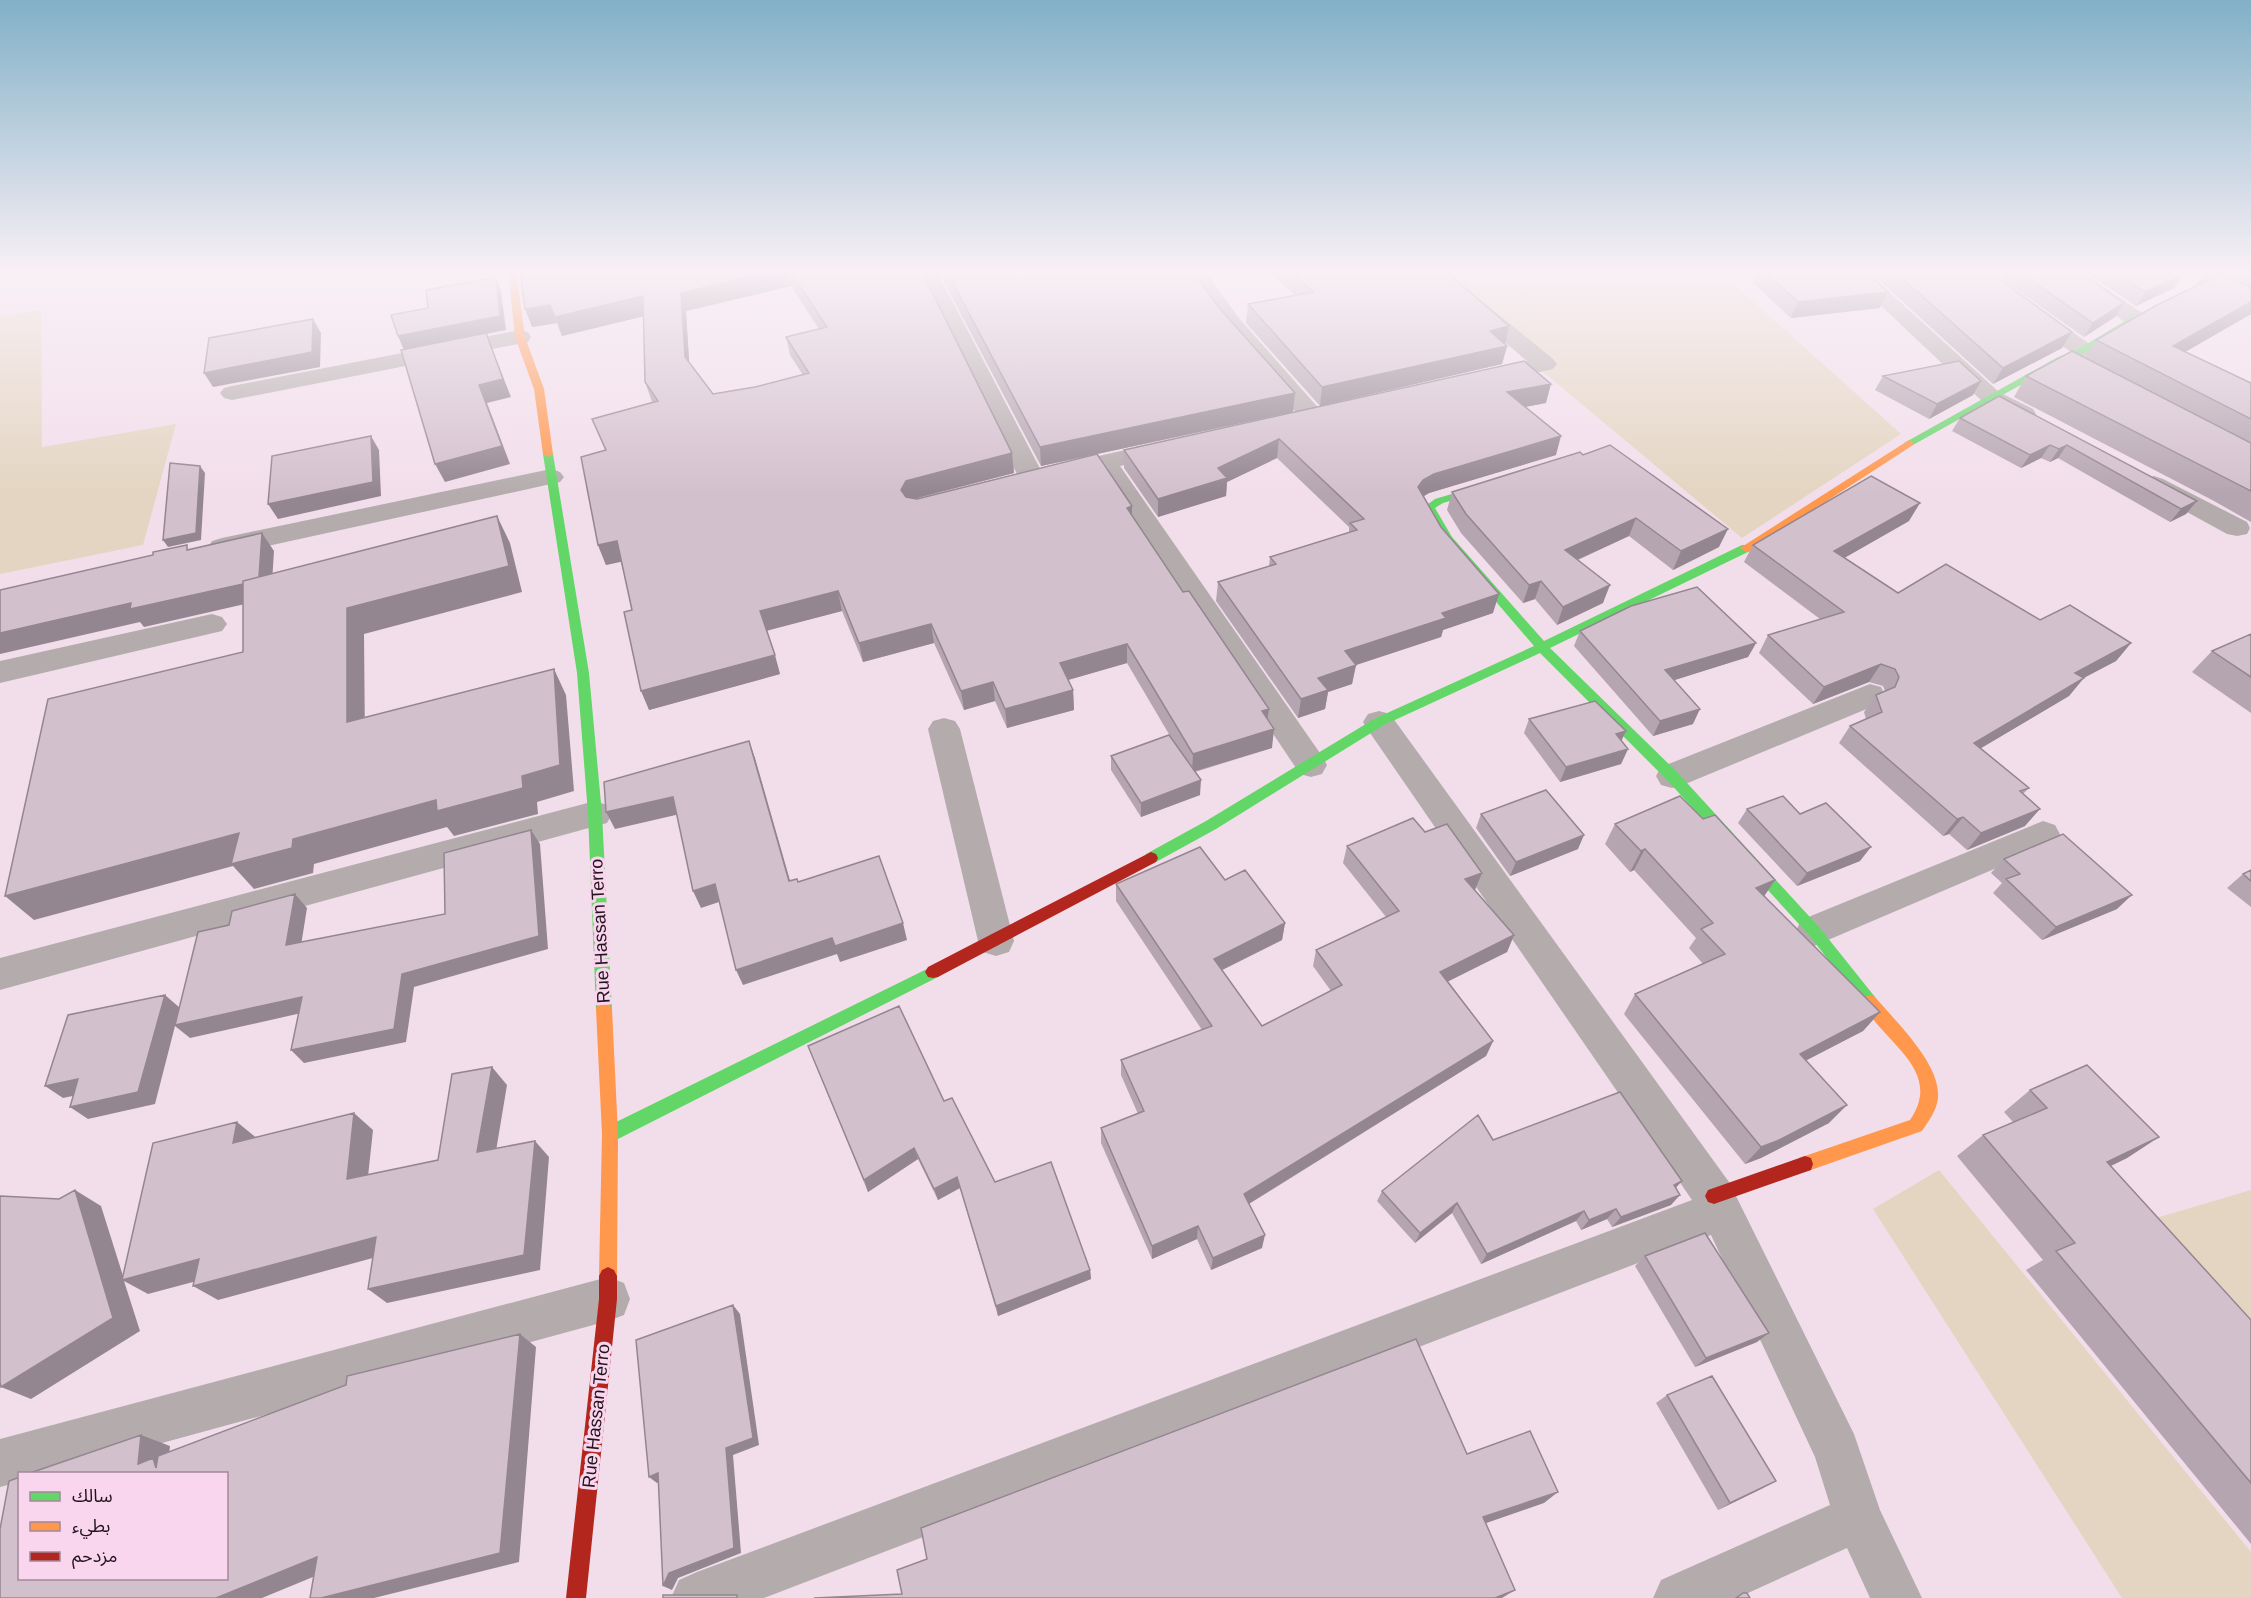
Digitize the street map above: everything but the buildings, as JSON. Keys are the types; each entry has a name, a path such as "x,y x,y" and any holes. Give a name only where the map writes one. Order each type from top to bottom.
{"street":[{"path":"232,393 481,345"},
{"name":"Rue Hassan Terro","path":"523,345 539,389 583,673 595,814 610,1134 608,1299 576,1598"},
{"path":"964,345 1021,481 1185,444"},
{"path":"1250,345 1313,417"},
{"path":"1464,382 1545,364 1521,345"},
{"path":"1934,345 1991,397 2043,424"},
{"path":"2075,345 2083,350"},
{"path":"610,1134 996,941 1211,825 1379,722 1542,647 1748,547 1915,439 2059,360 2092,345"},
{"path":"2059,360 2089,376"},
{"path":"1104,462 1311,765"},
{"path":"2135,473 2237,528"},
{"path":"199,552 551,477"},
{"path":"697,1598 1916,1126 1929,1108 1931,1088 1922,1068 1814,932 1672,776 1542,647 1448,539 1429,507 1439,501 1504,482"},
{"path":"0,672 212,624"},
{"path":"1672,776 1870,695"},
{"path":"1379,722 1718,1203 1837,1451 1858,1518 1896,1598"},
{"path":"944,729 996,941"},
{"path":"0,974 595,814"},
{"path":"1814,932 2043,834"},
{"path":"0,1462 608,1299"},
{"path":"1679,1598 1858,1518"}],"shaded area":[{"path":"0,345 41,345 42,447 176,424 143,545 0,574"},
{"path":"1510,345 1801,345 1901,434 1742,538"},
{"path":"1939,1170 2251,1552 2251,1598 2122,1598 1873,1209"},
{"path":"2251,1190 2251,1379 2119,1229"}],"traffic: fast":[{"path":"1909,443 2059,360 2092,345"},
{"path":"548,454 583,673 595,814 604,1009"},
{"path":"1492,485 1439,501 1429,507 1448,539 1542,647 1672,776 1814,931 1870,1002"},
{"path":"1151,858 1211,825 1379,722 1542,647 1746,548"},
{"path":"610,1134 933,972"}],"traffic: slow":[{"path":"523,345 539,389 548,454"},
{"path":"1746,548 1909,443"},
{"path":"1805,1164 1916,1126 1927,1108 1930,1096 1924,1072 1907,1046 1870,1002"},
{"path":"604,1009 610,1134 608,1276"}],"traffic: jam":[{"path":"933,972 1151,858"},
{"path":"1714,1196 1805,1164"},
{"path":"576,1598 608,1299 608,1276"}]}
